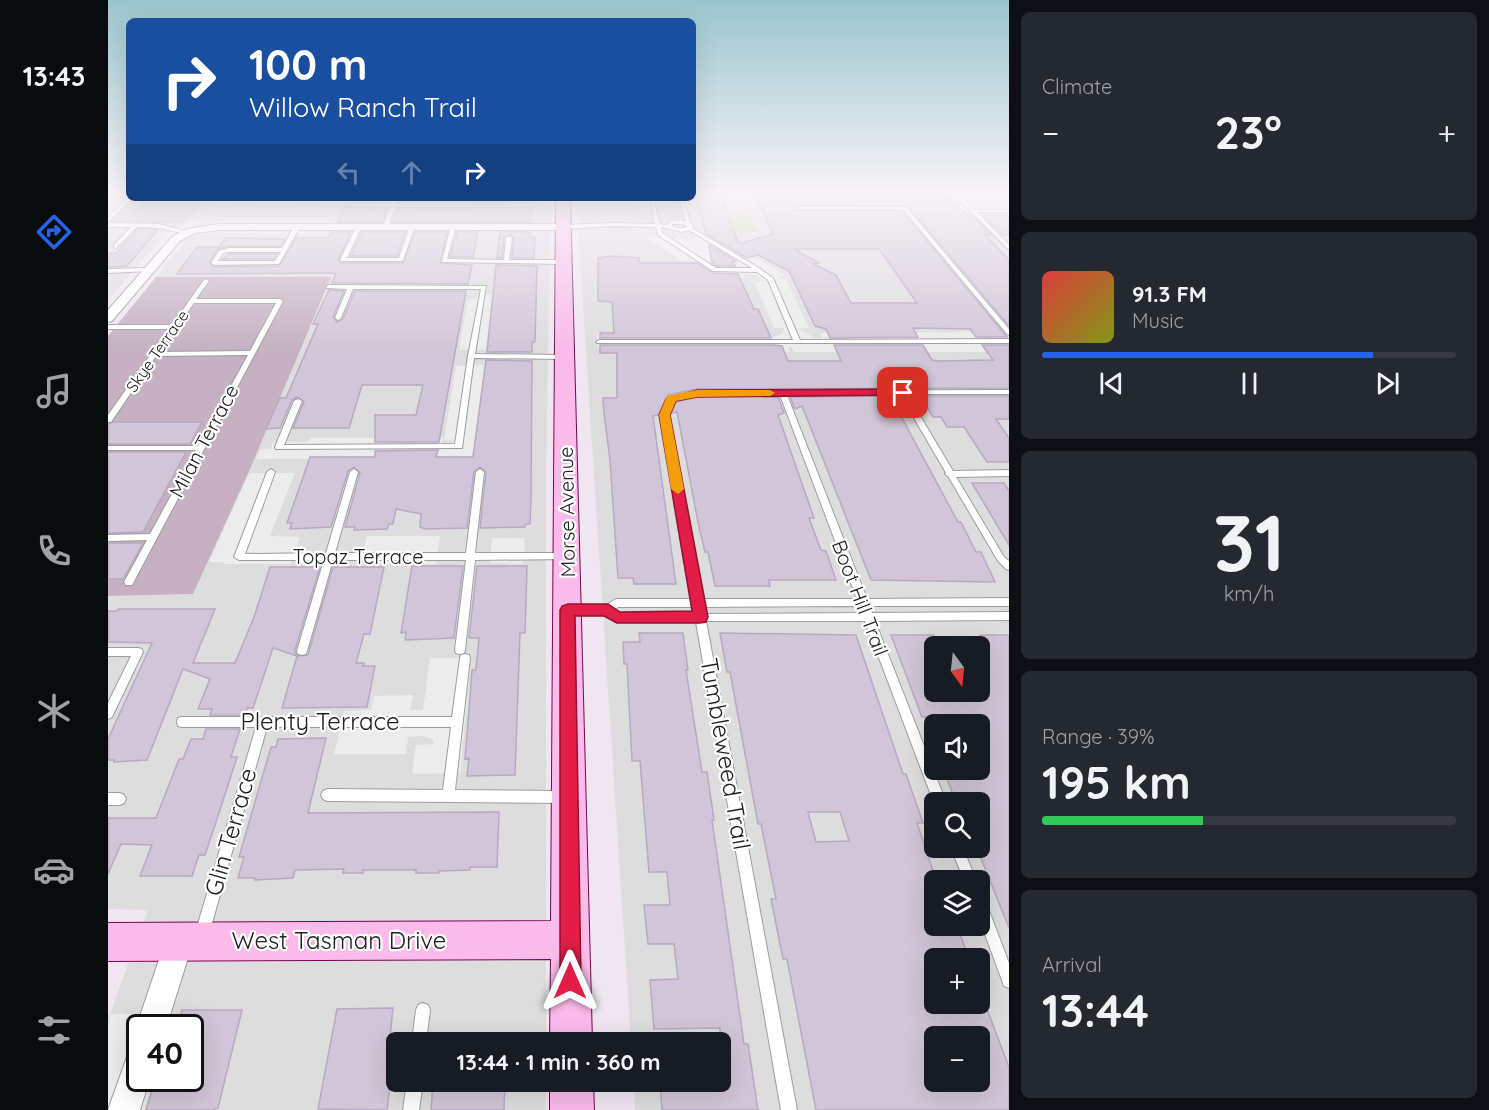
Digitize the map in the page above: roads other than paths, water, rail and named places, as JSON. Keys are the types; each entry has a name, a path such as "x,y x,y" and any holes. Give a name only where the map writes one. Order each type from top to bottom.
{"street":[{"path":"108,318 170,246"},
{"name":"Morse Avenue","path":"566,246 564,262 571,1032"},
{"name":"West Tasman Drive","path":"108,942 570,940"},
{"path":"157,1014 189,942"},
{"path":"124,1110 130,1092"},
{"path":"572,1092 572,1110"}],"lane":[{"path":"284,250 228,250 221,252 214,263 277,263 286,246"},
{"path":"350,246 344,260 401,260 406,246"},
{"path":"448,246 444,261 564,262"},
{"path":"506,262 508,246"},
{"path":"678,246 715,270 758,270"},
{"path":"720,246 771,279 797,341"},
{"path":"936,246 1009,333"},
{"path":"108,271 149,270"},
{"name":"Skye Terrace","path":"108,420 206,282"},
{"path":"298,401 279,447 459,446 471,356 484,287 329,286"},
{"path":"338,318 351,287"},
{"name":"Milan Terrace","path":"129,582 280,301 192,301"},
{"path":"108,327 174,327"},
{"path":"599,342 1009,341"},
{"path":"155,354 252,353"},
{"path":"471,356 565,357"},
{"path":"783,393 1009,392"},
{"name":"Tumbleweed Trail","path":"783,393 697,393 671,399 664,415 789,1110"},
{"name":"Boot Hill Trail","path":"783,393 861,602 936,792"},
{"path":"903,393 949,474 1001,559 1009,567"},
{"path":"108,448 201,448"},
{"name":"Topaz Terrace","path":"272,472 239,557 567,556"},
{"path":"302,651 354,472"},
{"path":"448,796 480,472"},
{"path":"949,474 1009,473"},
{"path":"108,538 153,537"},
{"path":"568,610 608,610 616,603 1009,602"},
{"path":"608,610 617,618 1009,616"},
{"path":"108,652 138,652 108,714"},
{"name":"Plenty Terrace","path":"182,722 457,722"},
{"name":"Glin Terrace","path":"189,942 263,722"},
{"path":"327,795 568,797"},
{"path":"990,931 1009,981"},
{"path":"420,1032 423,1010"},
{"path":"411,1110 414,1092"}]}
